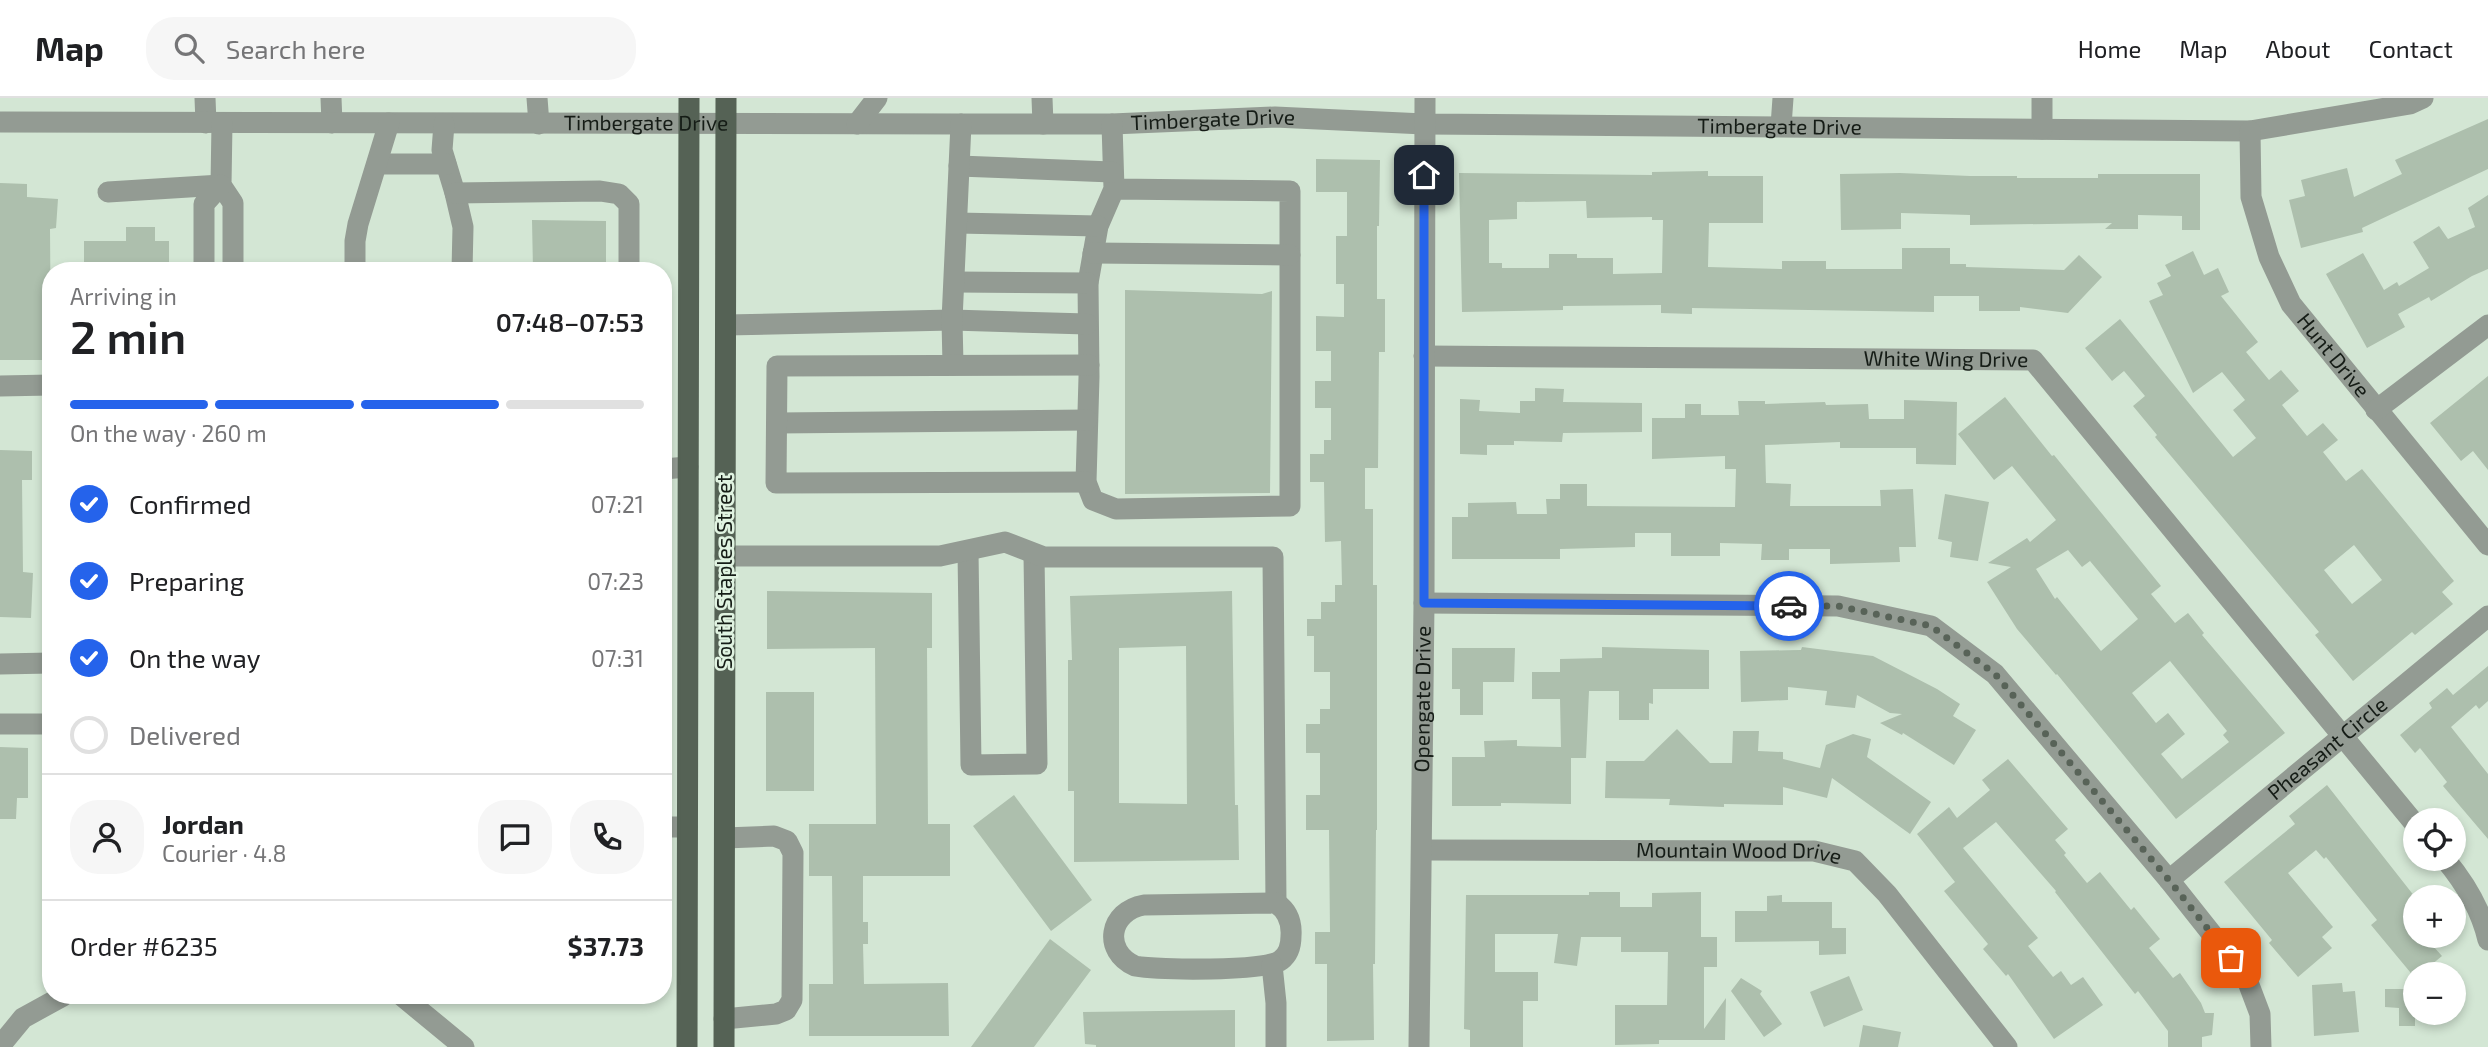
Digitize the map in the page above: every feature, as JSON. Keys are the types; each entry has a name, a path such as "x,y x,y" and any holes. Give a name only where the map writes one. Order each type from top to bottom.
{"main road":[{"name":"South Staples Street","path":"687,1047 689,98"},
{"name":"South Staples Street","path":"724,1047 726,98"}],"street":[{"path":"205,98 214,123 221,185 233,203 233,262"},
{"path":"331,98 332,123"},
{"path":"537,98 539,124"},
{"path":"857,124 877,98"},
{"path":"1042,98 1043,124"},
{"path":"1264,98 1275,117"},
{"name":"Opengate Drive","path":"1419,1047 1424,603 1425,98"},
{"path":"1781,125 1783,98"},
{"path":"2042,98 2042,129"},
{"name":"Timbergate Drive","path":"0,122 1112,124 1275,117 1424,124 2250,131 2413,100"},
{"path":"355,262 355,241 389,124"},
{"path":"444,124 442,150 463,227 462,262"},
{"path":"953,366 952,320 961,124"},
{"path":"959,166 1113,181 1290,191 1290,506 1115,509 1093,500 1086,482 1088,283 1098,226 1113,181 1112,124"},
{"name":"Hunt Drive","path":"2250,131 2251,197 2269,257 2291,304 2488,545"},
{"path":"377,164 446,164"},
{"path":"108,192 221,185"},
{"path":"204,262 204,204 221,185"},
{"path":"455,193 600,191 619,194 629,204 629,262"},
{"path":"957,223 1098,226"},
{"path":"1093,253 1290,255"},
{"path":"955,282 1088,283"},
{"path":"726,325 952,320 1087,324"},
{"path":"2376,410 2488,325"},
{"name":"White Wing Drive","path":"1424,356 2033,360 2403,810"},
{"path":"1086,482 776,483 777,366 1088,365"},
{"path":"0,386 42,385"},
{"path":"777,423 1087,420"},
{"path":"672,468 688,467"},
{"path":"725,556 940,556 1005,542 1044,557 1273,557 1276,903"},
{"path":"968,551 971,765 1037,764 1034,555"},
{"path":"1424,603 1838,606 1931,626 1995,674 2169,880 2246,977 2260,1014 2261,1047"},
{"name":"Pheasant Circle","path":"2169,880 2488,616"},
{"path":"0,664 42,663"},
{"path":"0,724 42,724"},
{"path":"672,827 687,827"},
{"path":"724,838 774,836 787,841 793,853 792,1000 786,1010 776,1014 724,1019"},
{"name":"Mountain Wood Drive","path":"1422,850 1814,851 1855,860 1887,894 2007,1047"},
{"path":"2455,871 2483,919 2488,940"},
{"path":"1276,903 1289,918 1291,940 1287,953 1272,965 1135,966 1128,963 1118,952 1114,933 1121,915 1128,909 1139,906 1276,903"},
{"path":"1272,965 1276,1003 1276,1047"},
{"path":"0,1046 23,1018 48,1004"},
{"path":"412,1004 464,1047"}],"building":[{"path":"2488,119 2488,169 2362,228 2363,232 2301,248 2289,200 2305,196 2301,180 2347,168 2354,197 2402,174 2395,160"},
{"path":"1316,159 1380,160 1377,299 1385,299 1385,352 1379,352 1378,468 1365,468 1365,509 1373,509 1373,585 1377,585 1374,1040 1327,1041 1327,964 1315,964 1315,932 1330,932 1329,830 1306,830 1306,795 1320,795 1320,753 1306,753 1306,724 1320,724 1320,709 1330,709 1330,672 1314,672 1314,636 1307,636 1307,619 1321,619 1321,602 1335,602 1335,585 1342,585 1341,541 1325,542 1324,482 1310,482 1310,454 1324,454 1324,440 1331,440 1331,408 1315,408 1315,381 1331,381 1331,351 1316,351 1316,316 1344,317 1344,284 1336,284 1336,236 1347,236 1347,192 1316,192"},
{"path":"1708,171 1708,176 1763,176 1763,223 1709,223 1708,267 1782,269 1782,261 1826,261 1826,269 1902,269 1902,248 1950,248 1950,264 1966,264 1966,267 2064,270 2079,255 2102,277 2068,313 2020,307 2020,311 1979,311 1979,296 1934,296 1934,312 1692,308 1692,314 1661,313 1661,305 1563,306 1563,310 1462,312 1459,173 1652,175 1652,172","holes":["1586,201 1587,218 1652,217 1652,220 1663,220 1662,273 1613,274 1613,258 1577,258 1577,254 1549,254 1549,268 1502,268 1502,263 1489,263 1489,220 1517,219 1517,202"]},
{"path":"1900,173 2017,178 2098,178 2098,174 2200,174 2200,230 2182,230 2182,216 2138,215 2138,229 2105,229 2112,223 1970,225 1970,215 1901,213 1901,229 1841,230 1840,174"},
{"path":"0,183 27,184 27,197 58,199 56,228 50,229 50,262 42,262 42,360 0,360"},
{"path":"2488,195 2488,269 2431,301 2429,297 2398,314 2405,327 2367,348 2326,274 2363,253 2384,290 2397,282 2399,286 2429,268 2413,242 2439,226 2448,239 2475,227 2468,208"},
{"path":"532,220 606,221 606,262 533,262"},
{"path":"126,227 155,227 155,241 169,241 169,262 84,262 84,241 126,241"},
{"path":"2193,251 2204,275 2218,268 2229,292 2221,296 2258,342 2246,352 2269,380 2281,370 2299,391 2282,405 2307,436 2323,423 2338,440 2323,452 2346,481 2362,469 2454,581 2442,592 2453,604 2415,635 2412,632 2353,681 2315,635 2319,632 2155,437 2157,435 2133,406 2145,396 2124,371 2112,381 2085,348 2120,319 2233,457 2256,438 2233,410 2245,400 2222,372 2193,393 2149,301 2163,295 2157,283 2171,276 2165,265","holes":["2354,545 2382,580 2352,604 2324,570"]},
{"path":"1125,290 1262,294 1272,291 1270,493 1125,494"},
{"path":"2488,376 2488,470 2473,451 2461,461 2430,423"},
{"path":"1535,388 1564,389 1563,402 1642,403 1642,432 1563,433 1562,442 1514,441 1514,445 1487,445 1487,455 1460,454 1460,399 1480,400 1479,411 1520,413 1520,401 1535,401"},
{"path":"2005,397 2161,586 2151,594 2175,623 2188,613 2204,633 2202,635 2285,733 2176,819 2017,629 1987,582 2011,567 1988,563 2027,538 2030,542 2056,520 2012,466 1994,480 1958,434","holes":["2068,550 2082,567 2090,561 2138,619 2101,651 2057,597 2055,599 2036,569","2170,661 2227,731 2223,735 2229,742 2182,779 2161,754 2185,734 2168,713 2156,723 2132,693"]},
{"path":"1904,400 1957,402 1956,465 1916,464 1916,448 1840,448 1840,442 1765,445 1766,483 1791,484 1790,506 1881,506 1880,490 1913,489 1916,547 1899,547 1900,562 1830,564 1830,549 1789,549 1789,560 1761,560 1762,544 1720,543 1720,556 1671,556 1671,533 1635,533 1635,547 1560,549 1560,559 1452,559 1452,517 1468,517 1468,503 1516,502 1517,514 1547,514 1546,499 1560,499 1560,484 1587,484 1587,506 1735,507 1736,469 1725,469 1725,456 1652,459 1652,418 1685,418 1685,404 1701,404 1701,415 1739,415 1738,401 1765,401 1765,404 1868,404 1869,419 1904,419"},
{"path":"0,450 32,451 32,480 22,480 23,572 33,573 31,618 0,617"},
{"path":"1945,494 1989,502 1978,561 1950,557 1952,542 1938,539"},
{"path":"767,591 932,593 932,648 927,648 928,824 950,824 950,876 863,876 863,922 868,922 868,944 863,944 864,984 948,983 949,1036 809,1036 809,984 833,984 832,876 809,876 809,824 876,824 875,648 767,649"},
{"path":"1232,591 1235,805 1238,805 1239,860 1074,862 1074,791 1068,791 1068,660 1072,660 1070,596","holes":["1186,646 1187,804 1119,803 1119,648"]},
{"path":"1602,647 1709,650 1709,689 1653,689 1653,704 1649,703 1649,720 1619,720 1619,691 1589,691 1586,758 1571,758 1571,804 1501,803 1501,806 1452,806 1452,757 1485,757 1484,741 1517,740 1517,746 1561,747 1560,699 1532,699 1532,672 1560,672 1560,659 1602,658"},
{"path":"1802,647 1873,656 1960,704 1953,716 1976,730 1954,765 1903,733 1902,735 1880,723 1902,714 1890,713 1857,695 1855,708 1825,705 1827,691 1788,687 1788,700 1741,702 1740,651 1801,650"},
{"path":"1452,648 1515,648 1514,682 1483,682 1483,715 1460,715 1460,689 1452,689"},
{"path":"2488,666 2488,701 2479,709 2476,705 2451,727 2488,774 2488,839 2466,813 2466,808 2462,808 2443,786 2447,782 2420,748 2415,753 2400,735 2432,708 2429,703 2447,688 2453,695"},
{"path":"766,692 814,692 814,791 766,791"},
{"path":"1677,729 1710,763 1732,763 1733,731 1759,731 1758,751 1783,752 1783,759 1820,768 1826,745 1853,734 1871,739 1867,757 1931,802 1910,834 1832,778 1827,798 1783,787 1783,805 1669,805 1670,799 1605,798 1606,761 1644,761"},
{"path":"0,747 28,748 28,798 17,798 16,819 0,819"},
{"path":"2008,759 2068,829 2055,840 2066,853 2064,855 2087,883 2100,872 2131,910 2134,907 2160,939 2149,948 2173,978 2180,973 2205,1013 2214,1013 2212,1035 2202,1037 2202,1047 2168,1047 2168,1031 2138,991 2135,994 2056,891 1996,822 1963,848 2038,938 2028,946 2053,977 2061,971 2071,985 2083,977 2103,1005 2054,1039 2008,974 2006,976 1983,949 1988,944 1944,891 1955,882 1917,834 1949,807 1957,818 1990,790 1982,780"},
{"path":"2327,785 2406,885 2403,885 2403,948 2435,948 2442,956 2435,962 2403,964 2371,925 2377,920 2326,857 2324,859 2316,850 2288,873 2333,927 2322,937 2332,948 2298,977 2269,943 2272,940 2224,882 2295,824 2289,816"},
{"path":"1014,795 1092,900 1051,931 973,826"},
{"path":"1589,892 1620,892 1620,907 1652,907 1652,893 1701,892 1701,937 1717,937 1717,967 1704,967 1704,1029 1726,998 1725,1040 1659,1040 1659,1044 1615,1045 1615,1005 1667,1005 1668,952 1621,952 1621,937 1581,937 1577,966 1554,963 1558,934 1495,934 1495,972 1538,972 1538,1001 1523,1001 1523,1047 1470,1047 1470,1030 1464,1029 1466,895 1589,895"},
{"path":"1782,895 1782,902 1832,902 1832,928 1846,928 1846,954 1819,955 1819,941 1735,942 1735,911 1767,911 1767,896"},
{"path":"1050,939 1091,970 1034,1047 971,1047"},
{"path":"1849,976 1863,1010 1824,1027 1810,992"},
{"path":"1741,978 1762,991 1760,994 1782,1024 1764,1037 1731,991"},
{"path":"2342,983 2343,992 2355,991 2359,1032 2314,1036 2312,985"},
{"path":"2385,989 2403,989 2403,1025 2415,1026 2399,1026 2399,1008 2385,1007"},
{"path":"1235,1010 1235,1047 1096,1047 1085,1044 1083,1012"},
{"path":"1863,1025 1901,1032 1898,1047 1859,1047"}],"way so far":[{"path":"1789,606 1838,606 1931,626 1995,674 2169,880 2231,958"}],"route":[{"path":"1424,175 1424,603 1789,606"}]}
